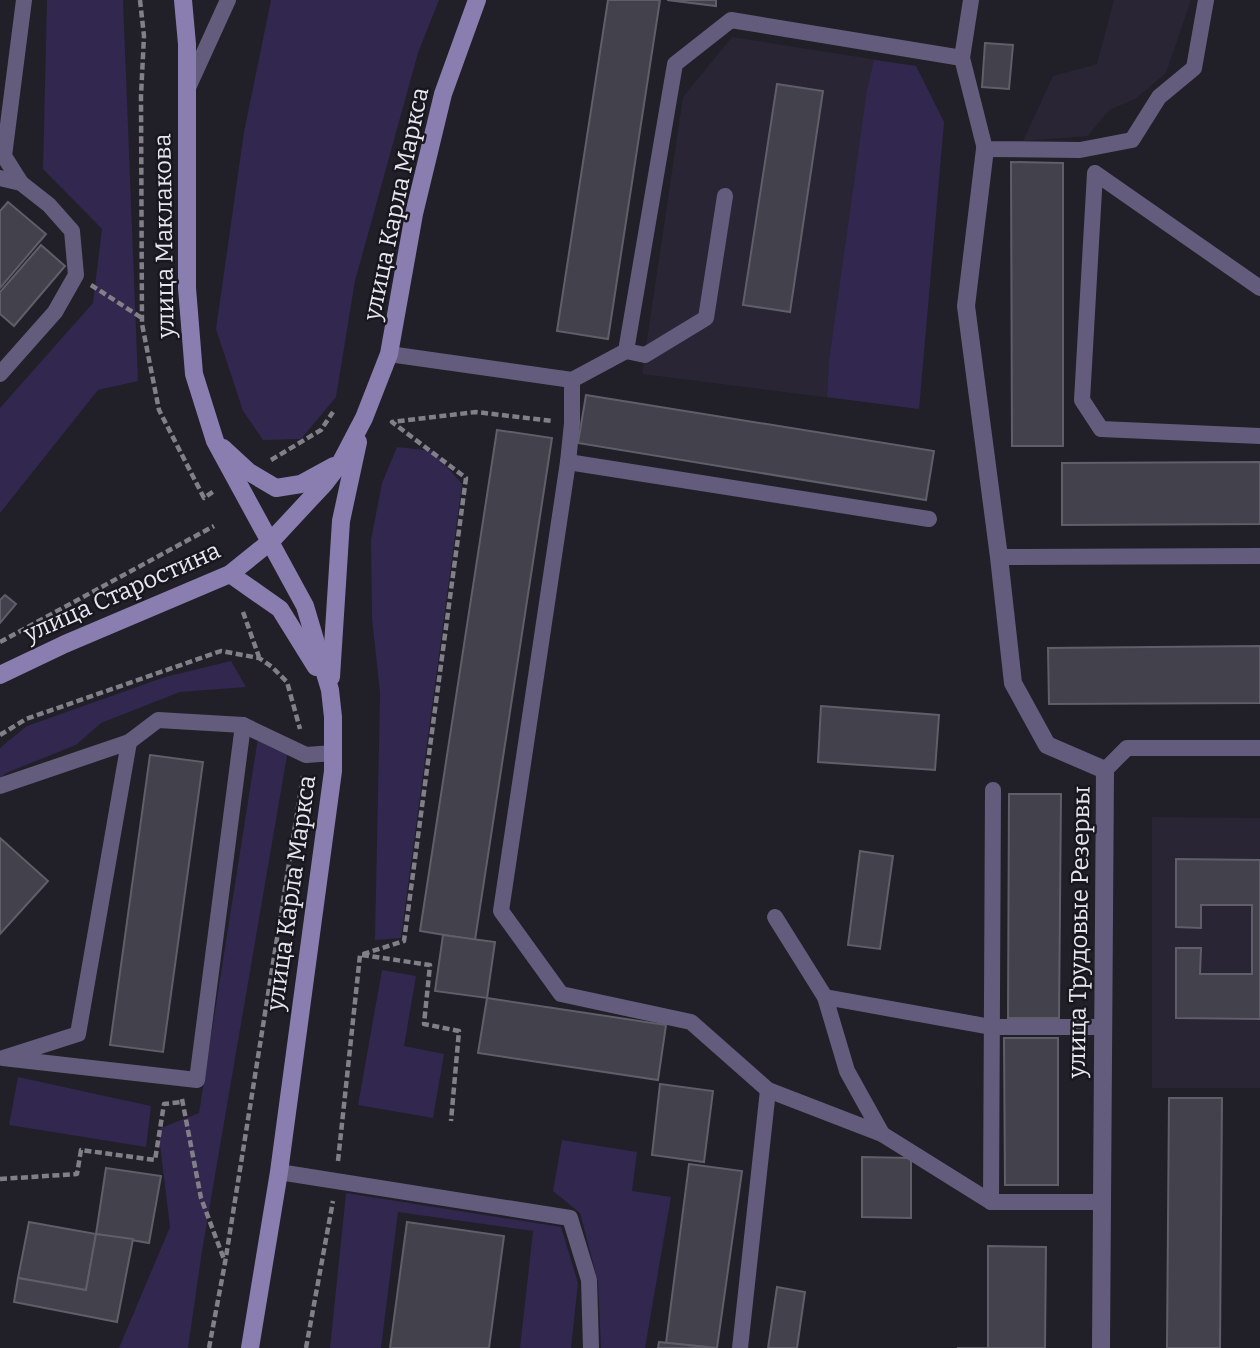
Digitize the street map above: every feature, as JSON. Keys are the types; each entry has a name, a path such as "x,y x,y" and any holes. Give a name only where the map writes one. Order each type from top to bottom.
{"street":[{"name":"улица Маклакова","path":"183,0 187,44 187,288 191,345 194,374 215,441 227,465"},
{"name":"улица Карла Маркса","path":"363,418 389,354 414,214 443,94 477,0"},
{"name":"улица Трудовые Резервы","path":"985,149 965,306 1013,683 1047,745 1105,770 1101,1348"},
{"path":"330,690 341,521 363,418"},
{"name":"улица Старостина","path":"0,675 65,644 230,574 271,541 325,482 341,462 363,418"},
{"path":"215,441 249,472 276,488 301,484 341,462"},
{"name":"улица Карла Маркса","path":"227,465 305,606 330,690 334,753 279,1172 250,1348"},
{"path":"230,574 281,608 330,690"}],"lane":[{"path":"0,374 55,312 76,275 72,231 49,205 21,183 4,156 24,0"},
{"path":"186,92 228,0"},
{"path":"971,0 962,58 985,149 1080,150 1132,140 1158,97 1194,68 1206,0"},
{"path":"626,351 675,64 731,20 962,58"},
{"path":"1080,150 1095,173 1260,288"},
{"path":"1095,173 1082,400 1101,429 1260,436"},
{"path":"0,178 21,183"},
{"path":"389,354 572,380 626,351 645,355 706,318 725,196"},
{"path":"572,380 568,462 501,911 561,994 691,1022 768,1090 882,1134 991,1202 1100,1202"},
{"path":"568,462 929,519"},
{"path":"999,557 1260,556"},
{"path":"0,786 129,742 158,720 243,724 306,755 334,753"},
{"path":"2,1056 197,1080 243,724"},
{"path":"2,1056 78,1034 129,742"},
{"path":"1105,770 1127,748 1260,748"},
{"path":"991,1202 993,790"},
{"path":"775,917 825,997 847,1071 882,1134"},
{"path":"825,997 990,1027 1104,1027"},
{"path":"0,1075 2,1056"},
{"path":"740,1348 768,1090"},
{"path":"279,1172 570,1218 589,1280 591,1348"}],"path":[{"path":"140,0 144,36 141,96 142,318 159,410 204,498 214,491"},
{"path":"76,275 142,318"},
{"path":"270,461 321,430 333,412"},
{"path":"360,954 404,942 466,478 392,422 476,412 572,423"},
{"path":"0,642 214,526"},
{"path":"243,612 259,658"},
{"path":"0,735 26,719 221,650 259,658 272,667 287,682 296,708 306,755 209,1348"},
{"path":"360,954 430,965 424,1024 459,1031 450,1121"},
{"path":"306,1348 321,1279 336,1183 360,954"},
{"path":"0,1179 77,1174 81,1150 155,1160 164,1104 182,1101 201,1198 225,1263"}],"shaded area":[{"path":"47,0 123,0 138,381 98,390 0,513 0,408 93,303 102,229 43,169"},
{"path":"271,0 439,0 418,53 355,281 336,397 301,439 263,440 243,411 216,329 244,132"},
{"path":"1114,0 1191,0 1166,73 1135,99 1109,110 1088,136 1023,141 1053,76 1097,64"},
{"path":"732,37 916,66 944,122 919,409 642,374 683,97"},
{"path":"874,60 916,66 944,122 919,409 827,397 829,361 867,90"},
{"path":"397,447 433,451 462,484 401,938 375,940 380,693 372,618 371,540 382,483"},
{"path":"231,661 246,687 180,692 101,723 76,745 6,773 0,778 0,748 27,726 165,677"},
{"path":"258,738 288,750 202,1251 188,1348 119,1348 170,1227 158,1129 199,1113"},
{"path":"1152,817 1260,818 1260,1088 1152,1088"},
{"path":"382,970 416,976 404,1046 444,1054 433,1118 358,1105"},
{"path":"18,1077 151,1106 146,1147 9,1125"},
{"path":"562,1140 637,1152 632,1191 671,1197 645,1348 601,1348 598,1282 580,1213 553,1191"},
{"path":"346,1193 561,1227 578,1283 571,1348 520,1348 533,1231 398,1212 381,1348 330,1348"}],"building":[{"path":"608,0 660,0 608,339 557,331"},
{"path":"667,0 716,0 716,6"},
{"path":"985,43 1013,45 1009,89 982,87"},
{"path":"777,84 823,91 790,312 743,305"},
{"path":"1011,162 1063,163 1063,446 1012,446"},
{"path":"8,202 46,234 0,288 0,211"},
{"path":"41,245 65,266 14,326 0,314 0,292"},
{"path":"586,395 934,451 926,500 578,443"},
{"path":"497,430 552,438 475,940 420,931"},
{"path":"1260,462 1260,524 1062,525 1062,463"},
{"path":"5,595 16,604 0,623 0,600"},
{"path":"1260,646 1260,703 1049,704 1048,648"},
{"path":"821,706 939,715 935,770 818,762"},
{"path":"150,755 203,762 163,1052 110,1045"},
{"path":"1009,794 1061,794 1059,1018 1008,1018"},
{"path":"0,838 48,881 0,934"},
{"path":"860,851 893,856 880,949 848,945"},
{"path":"1176,859 1260,860 1260,1019 1176,1018 1176,948 1201,948 1200,974 1252,974 1252,905 1201,905 1201,928 1176,927"},
{"path":"443,935 495,942 487,998 435,991"},
{"path":"487,998 666,1025 658,1080 478,1053"},
{"path":"1004,1038 1058,1038 1058,1185 1005,1185"},
{"path":"660,1084 713,1091 704,1162 652,1155"},
{"path":"1169,1098 1222,1098 1220,1348 1167,1348"},
{"path":"862,1157 911,1158 911,1218 862,1217"},
{"path":"689,1164 742,1171 717,1348 666,1343"},
{"path":"106,1168 161,1176 149,1243 96,1234"},
{"path":"29,1222 96,1234 86,1290 18,1278"},
{"path":"407,1222 504,1236 489,1348 390,1348"},
{"path":"96,1234 133,1239 117,1322 14,1302 18,1278 86,1290"},
{"path":"988,1246 1046,1247 1045,1348 988,1348"},
{"path":"777,1287 805,1292 797,1348 768,1348"},
{"path":"659,1342 706,1347 706,1348 658,1348"}]}
